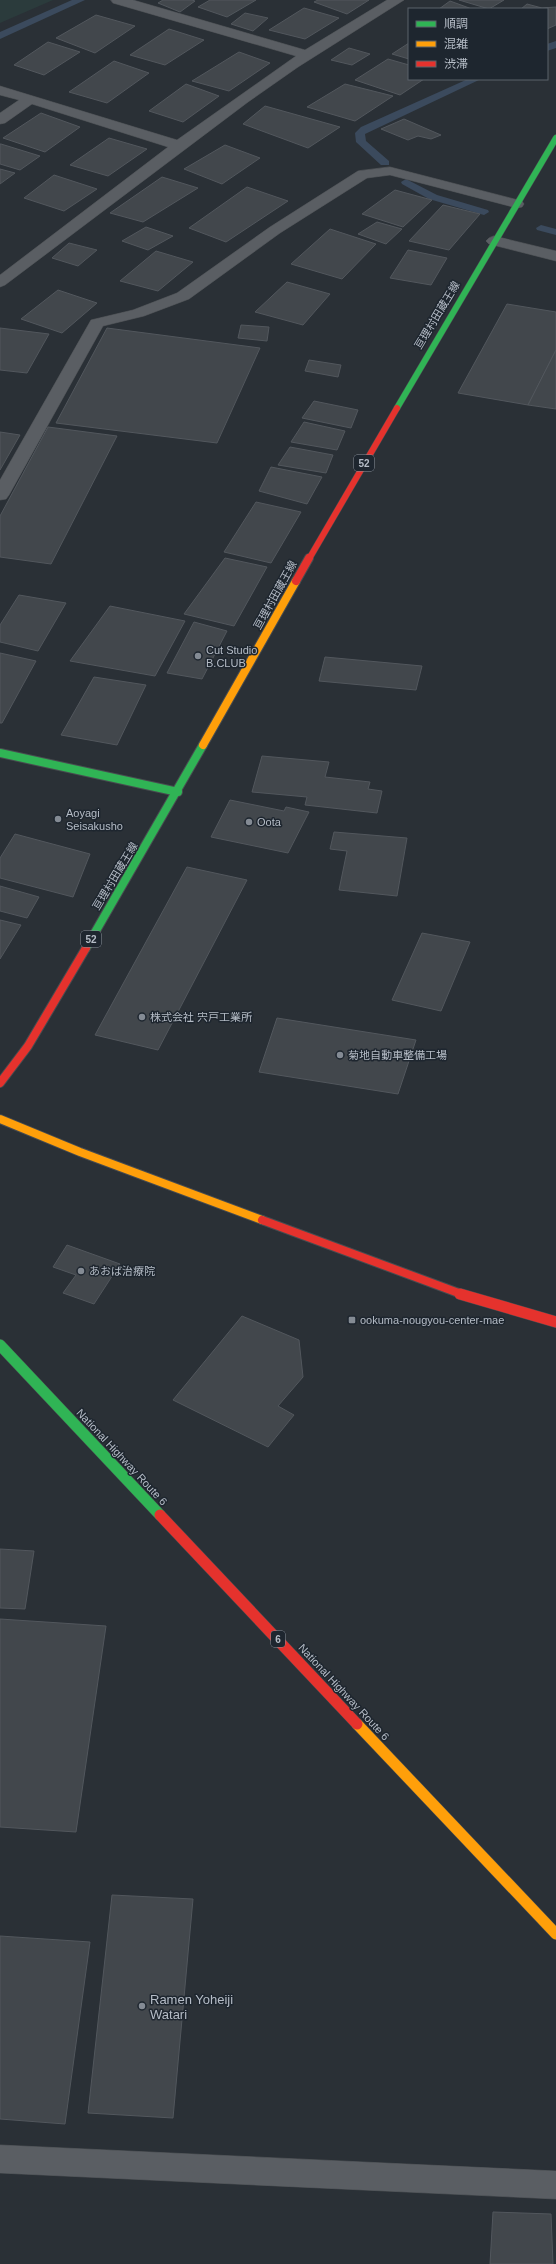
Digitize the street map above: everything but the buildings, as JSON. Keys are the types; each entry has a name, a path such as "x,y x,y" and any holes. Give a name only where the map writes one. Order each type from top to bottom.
{"main road":[{"name":"亘理村田蔵王線","path":"0,1082 5,1079 28,1046 178,792 312,552 556,138"},
{"path":"0,753 178,792"},
{"path":"0,1118 80,1152 451,1291 556,1322"},
{"name":"National Highway Route 6","path":"0,1345 556,1934"}],"street":[{"path":"118,0 307,55"},
{"path":"0,282 178,144 307,55 397,0"},
{"path":"0,90 178,144"},
{"path":"0,120 30,99"},
{"path":"0,494 97,323 138,314 183,296 275,230 362,174 390,171 517,204"},
{"path":"494,242 556,256"},
{"path":"0,2159 556,2185"}],"shaded area":[{"path":"0,0 53,0 0,23"}],"waterway":[{"path":"0,36 80,0"},
{"path":"548,48 556,44"},
{"path":"385,163 361,142 360,133 365,129 474,80"},
{"path":"406,182 433,197 484,212"},
{"path":"541,228 556,232"}],"traffic: fast":[{"path":"397,408 556,138"},
{"path":"86,948 203,745"},
{"path":"0,753 178,792"},
{"path":"0,1345 160,1515"}],"traffic: slow":[{"path":"203,745 296,581"},
{"path":"0,1119 80,1152 262,1220"},
{"path":"357,1724 556,1934"}],"traffic: jam":[{"path":"296,581 397,408"},
{"path":"0,1083 28,1046 86,948"},
{"path":"262,1220 451,1291 556,1322"},
{"path":"160,1515 357,1724"}],"place":[{"name":"Cut Studio B.CLUB","path":"198,656"},
{"name":"Aoyagi Seisakusho","path":"58,819"},
{"name":"Oota","path":"249,822"},
{"name":"株式会社 宍戸工業所","path":"142,1017"},
{"name":"菊地自動車整備工場","path":"340,1055"},
{"name":"あおば治療院","path":"81,1271"},
{"name":"ookuma-nougyou-center-mae","path":"352,1320"},
{"name":"Ramen Yoheiji Watari","path":"142,2006"}]}
